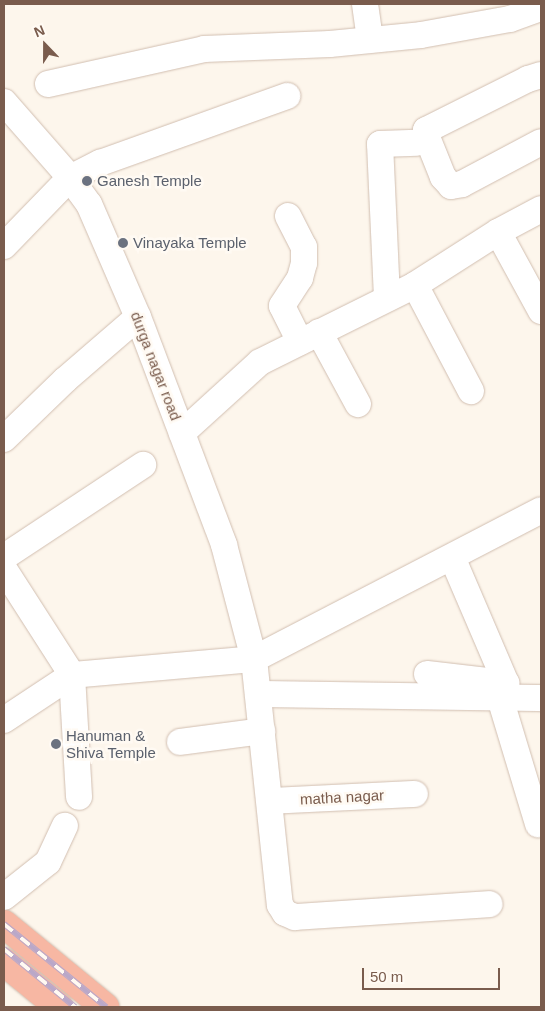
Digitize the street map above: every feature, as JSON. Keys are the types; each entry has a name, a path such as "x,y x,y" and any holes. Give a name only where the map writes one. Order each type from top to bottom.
{"highway":[{"path":"4,924 105,1007"},
{"path":"4,962 59,1007"}],"street":[{"path":"364,4 370,40"},
{"path":"48,84 204,49 330,44 421,34 510,20 541,8"},
{"path":"541,76 528,79 426,130 443,176 451,186 462,184 541,142"},
{"path":"4,246 70,178 99,163 287,96"},
{"name":"durga nagar road","path":"4,102 70,178 89,204 138,317 224,545 254,658 280,905 285,913 295,917 490,904"},
{"path":"388,298 380,144 417,143"},
{"path":"182,433 260,362 415,285 498,232 541,209"},
{"path":"288,216 304,247 304,263 300,278 282,306 310,337 358,404"},
{"path":"498,232 541,311"},
{"path":"415,285 471,391"},
{"path":"4,439 65,380 138,317"},
{"path":"4,557 143,465"},
{"path":"4,720 72,675 254,658 541,510"},
{"path":"427,674 506,683 452,557"},
{"path":"4,569 72,675 79,797"},
{"path":"258,694 541,698"},
{"path":"500,698 538,824"},
{"path":"180,742 262,731"},
{"name":"matha nagar","path":"270,801 415,794"},
{"path":"4,897 48,862 65,826"}],"railway":[{"path":"4,924 106,1007"},
{"path":"4,949 75,1007"}],"place":[{"name":"Ganesh Temple","path":"87,181"},
{"name":"Vinayaka Temple","path":"123,243"},
{"name":"Hanuman & Shiva Temple","path":"56,744"}]}
